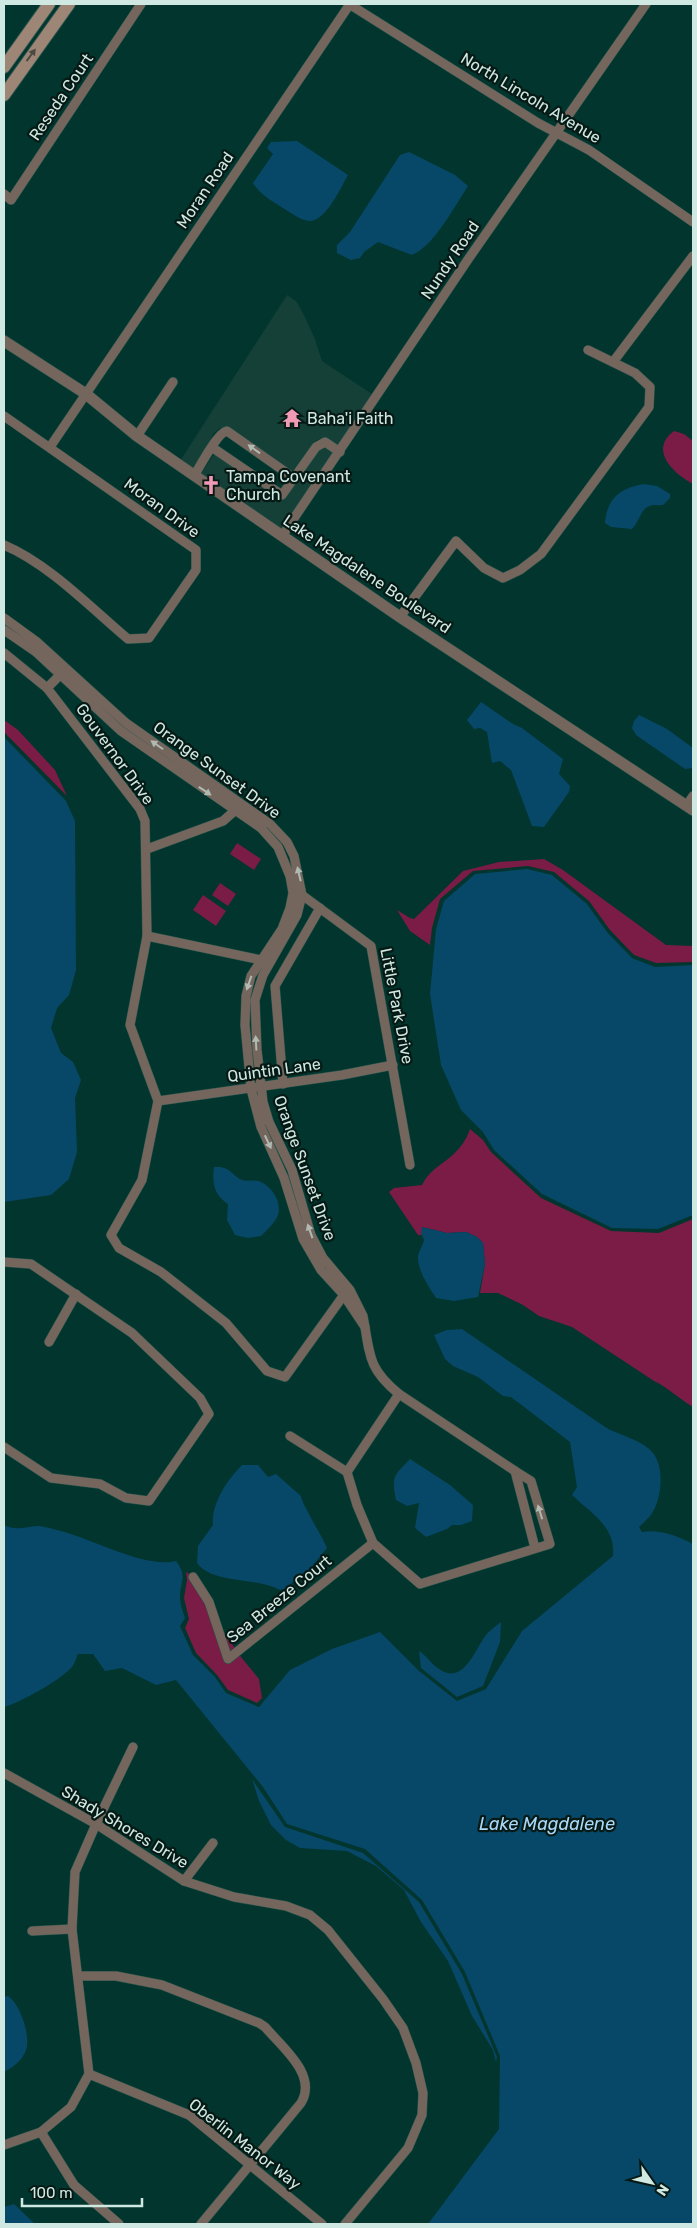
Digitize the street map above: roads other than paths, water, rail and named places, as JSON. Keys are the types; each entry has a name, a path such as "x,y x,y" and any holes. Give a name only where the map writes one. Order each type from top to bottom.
{"main road":[{"path":"4,67 49,4"},
{"path":"4,95 69,4"}],"street":[{"name":"Reseda Court","path":"4,194 11,200 141,4"},
{"name":"North Lincoln Avenue","path":"350,4 538,123 589,150 693,222"},
{"name":"Moran Road","path":"50,447 350,4"},
{"name":"Nundy Road","path":"282,536 556,132 646,4"},
{"path":"613,362 693,256"},
{"name":"Lake Magdalene Boulevard","path":"4,340 86,394 137,436 400,617 691,804"},
{"path":"400,617 456,541 484,568 504,578 520,570 541,554 648,407 650,387 635,372 588,350"},
{"path":"137,436 173,382"},
{"name":"Moran Drive","path":"4,417 50,447 196,550 196,570 149,638 128,639 52,575 16,550 4,545"},
{"path":"194,476 218,436 223,431 227,431 294,478"},
{"path":"212,448 282,494 320,444 325,442 340,452"},
{"name":"Orange Sunset Drive","path":"4,618 24,631 64,671 126,723 239,808 270,824 287,842 294,856 297,894 282,929 265,961 251,976 246,996 245,1025 261,1127 284,1178 303,1239 321,1270 346,1292 364,1316 369,1356 382,1380 399,1394 531,1481 550,1544 420,1584 373,1543 357,1505 347,1472"},
{"name":"Orange Sunset Drive","path":"4,630 64,671"},
{"name":"Gouvernor Drive","path":"4,654 47,688 140,809 145,822 147,849 147,936 130,1025 158,1101"},
{"path":"47,688 64,671"},
{"path":"147,849 223,821 239,808"},
{"name":"Little Park Drive","path":"297,894 320,908 371,946 394,1065 410,1165"},
{"path":"283,1084 275,986 320,908"},
{"path":"147,936 265,961"},
{"name":"Quintin Lane","path":"158,1101 342,1075 394,1065"},
{"path":"158,1101 142,1180 111,1235 119,1248 161,1272 226,1323 267,1371 285,1377 346,1292"},
{"path":"4,1262 31,1264 132,1333 200,1398 208,1414 149,1501 126,1498 100,1484 51,1478 4,1447"},
{"path":"49,1342 76,1294"},
{"path":"290,1436 347,1472 399,1394"},
{"path":"515,1470 535,1548"},
{"name":"Sea Breeze Court","path":"193,1577 209,1602 228,1659 373,1543"},
{"path":"4,2145 41,2132 71,2107 89,2074 72,1929 76,1872 96,1824 133,1747"},
{"name":"Shady Shores Drive","path":"4,1773 96,1824 184,1881 234,1897 296,1909 317,1919 383,1999 403,2028 421,2078 422,2115 408,2148 345,2224"},
{"path":"184,1881 213,1843"},
{"path":"32,1931 72,1929"},
{"path":"78,1976 116,1976 162,1985 259,2023 265,2027 300,2069 306,2086 301,2103 201,2224"},
{"name":"Oberlin Manor Way","path":"89,2074 183,2111 252,2164 322,2224"},
{"path":"41,2132 74,2185 119,2224"}],"water":[{"path":"297,141 348,175 327,210 316,220 307,221 299,218 259,191 253,183 273,154 267,148 271,142"},
{"path":"409,152 455,175 468,186 436,235 412,255 378,242 364,252 360,258 351,260 337,253 337,245 350,232 400,155"},
{"path":"644,484 657,486 670,494 670,498 663,505 653,505 642,512 632,529 611,527 605,523 608,507 616,496 628,488"},
{"path":"481,702 522,728 563,759 559,774 570,786 569,792 544,827 532,826 511,770 500,761 492,763 487,732 480,728 474,729 467,720"},
{"path":"639,715 667,729 693,748 693,768 685,769 636,735 632,728 634,721"},
{"path":"4,737 66,801 75,821 76,970 69,995 57,1008 51,1028 61,1053 73,1062 81,1080 75,1098 77,1152 69,1179 51,1195 4,1202"},
{"path":"527,869 552,875 587,904 607,932 632,958 655,967 693,965 693,1215 658,1229 612,1228 542,1194 494,1150 483,1132 461,1110 441,1065 430,994 436,929 444,901 475,874"},
{"path":"214,1167 227,1169 242,1180 261,1182 272,1191 279,1205 278,1215 273,1224 261,1236 248,1238 235,1235 227,1220 228,1204 220,1197 215,1188 213,1178"},
{"path":"422,1227 447,1233 466,1232 477,1237 483,1243 485,1264 478,1297 454,1301 436,1298 419,1267 418,1256 424,1240 421,1233"},
{"name":"Lake Magdalene","path":"462,1329 605,1427 649,1448 657,1459 661,1484 654,1510 639,1527 642,1532 655,1531 668,1534 693,1544 693,2224 428,2224 499,2129 500,2056 465,1972 422,1900 365,1849 287,1824 263,1787 176,1680 156,1685 122,1668 105,1671 93,1654 78,1654 72,1666 58,1679 30,1696 4,1707 4,1525 16,1528 44,1527 67,1533 132,1556 163,1562 176,1561 183,1575 180,1600 185,1618 180,1626 193,1655 215,1677 226,1693 259,1707 290,1670 332,1649 380,1632 418,1670 457,1701 486,1689 522,1631 613,1556 613,1546 611,1537 601,1521 572,1495 577,1487 570,1442 511,1397 503,1396 478,1377 453,1366 445,1359 434,1335 447,1330"},
{"path":"410,1459 450,1485 473,1505 472,1521 461,1525 452,1525 447,1529 426,1537 415,1528 419,1503 407,1506 396,1500 394,1486 397,1473"},
{"path":"242,1465 258,1465 268,1477 276,1474 301,1496 327,1548 310,1569 284,1589 280,1590 259,1583 213,1574 204,1570 197,1563 198,1546 213,1525 217,1501 226,1485"},
{"path":"501,1622 500,1642 483,1686 457,1697 421,1668 419,1651 436,1667 448,1673 455,1673 462,1669 468,1664 486,1635"},
{"path":"252,1779 285,1827 363,1853 419,1902 462,1974 497,2057 496,2062 493,2050 472,2016 448,1961 421,1922 404,1890 376,1866 347,1851 300,1848 286,1840 271,1825 259,1801"},
{"path":"8,1996 17,2006 20,2013 26,2029 27,2044 20,2060 4,2072 4,1997"},
{"path":"14,2204 35,2224 4,2224 4,2207"}],"place":[{"name":"Baha'i Faith","path":"292,418"},
{"name":"Tampa Covenant Church","path":"211,485"}]}
